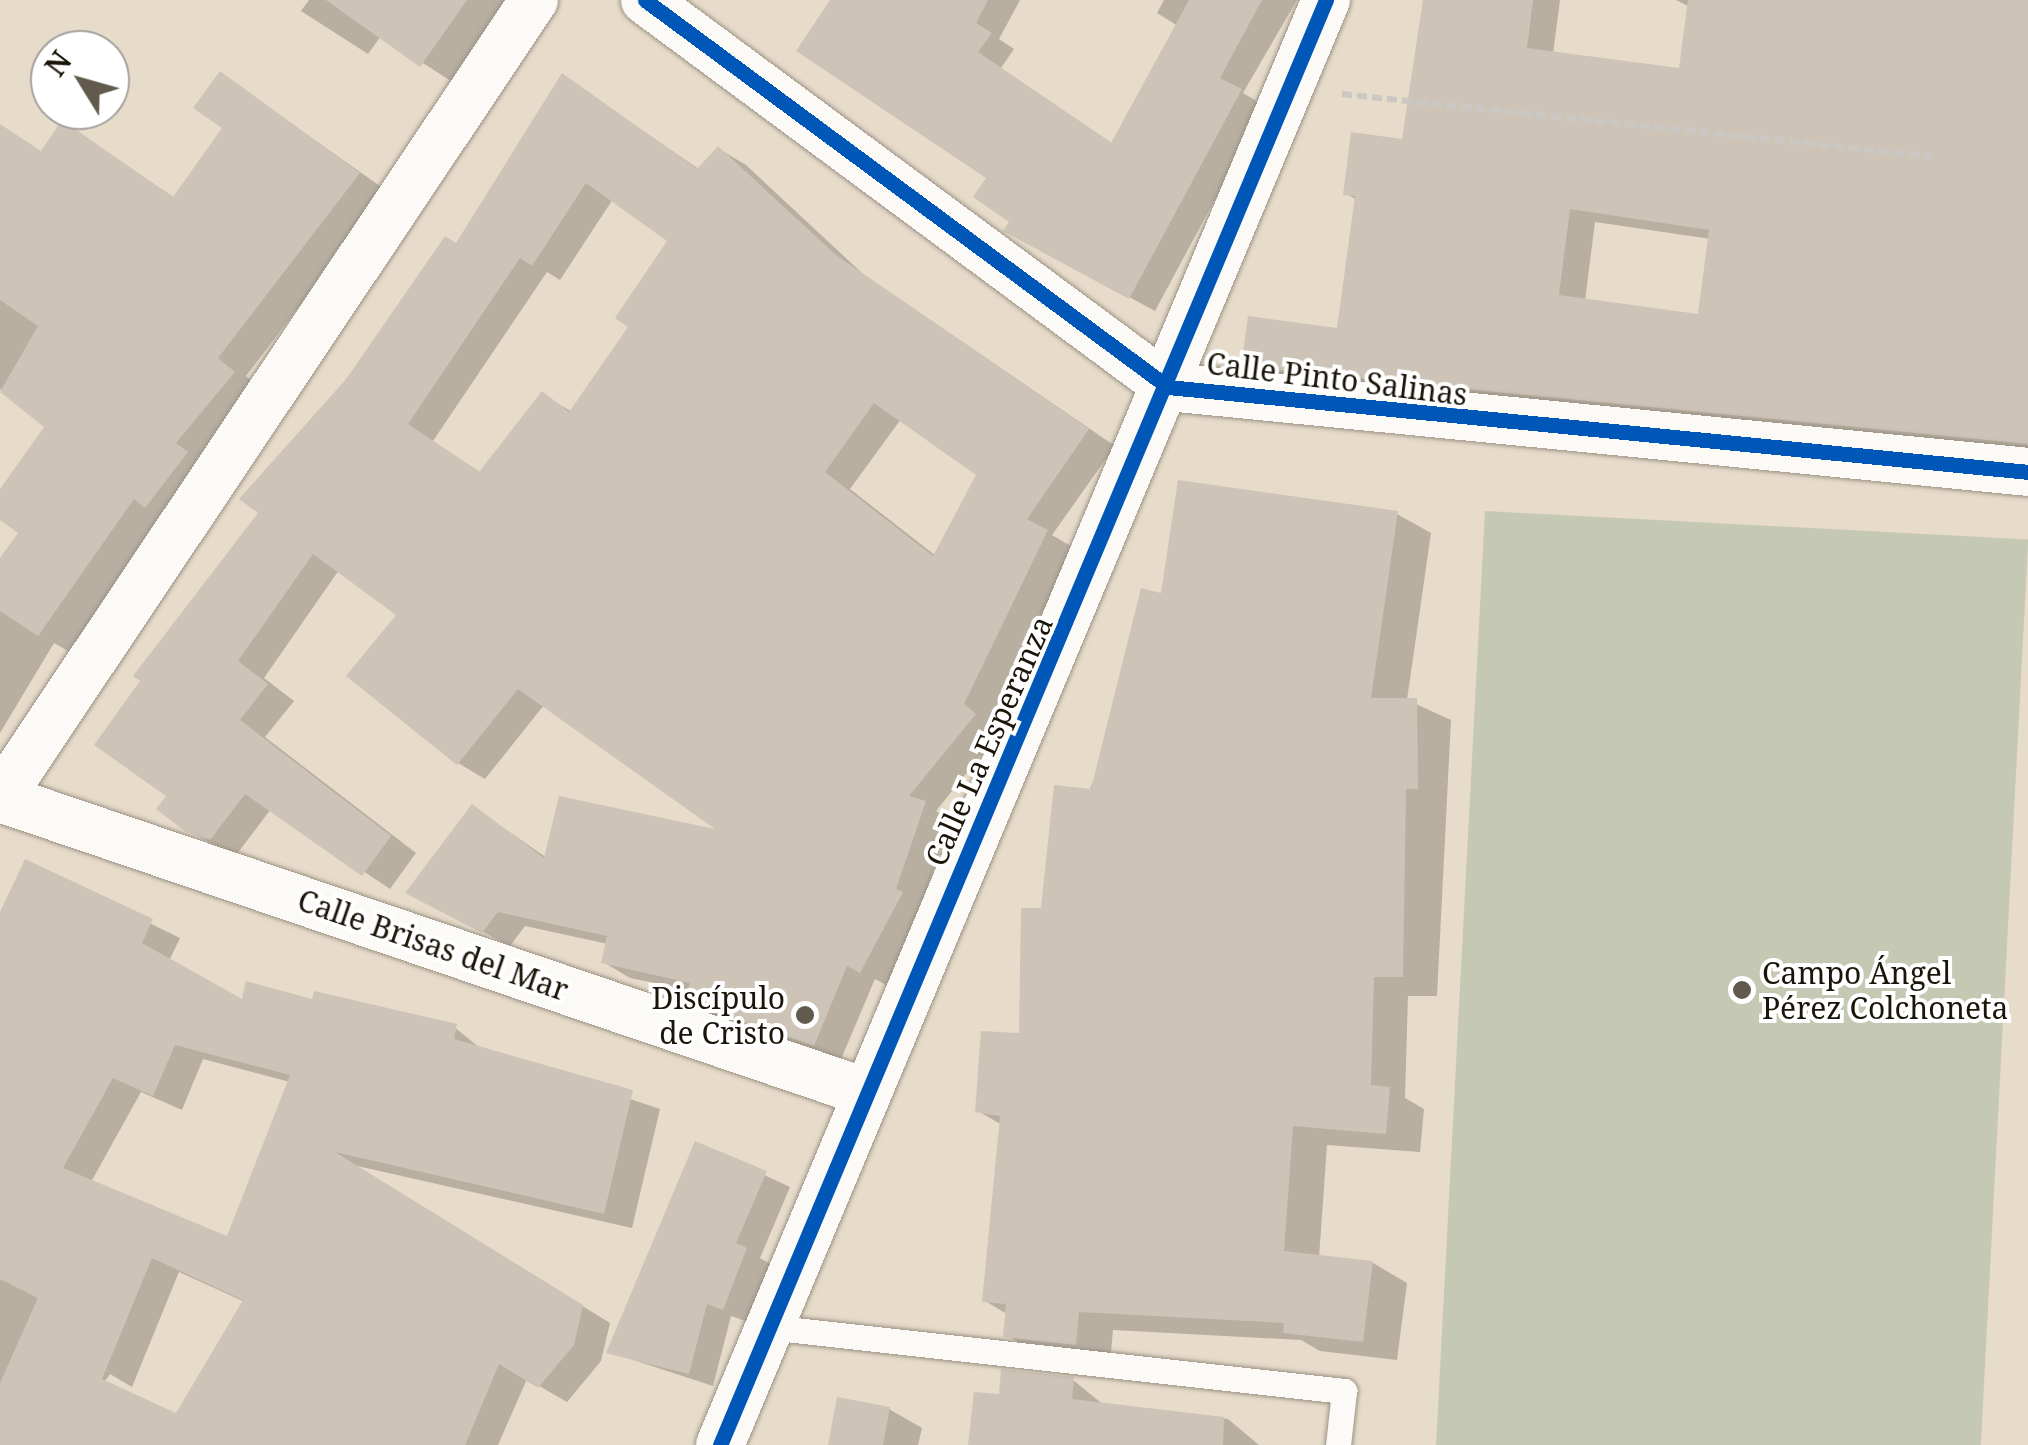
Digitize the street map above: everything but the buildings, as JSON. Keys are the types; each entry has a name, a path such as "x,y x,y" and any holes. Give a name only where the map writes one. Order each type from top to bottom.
{"street":[{"path":"0,798 534,0"},
{"name":"Calle Pinto Salinas","path":"645,0 1168,387 2028,472"},
{"name":"Calle La Esperanza","path":"720,1445 866,1092 1168,387 1326,0"},
{"name":"Calle Brisas del Mar","path":"0,798 866,1092"}],"lane":[{"path":"768,1327 1344,1391 1338,1445"}],"path":[{"path":"1292,81 1374,103 1936,157"}],"green space":[{"name":"Campo Ángel Pérez Colchoneta","path":"1485,511 2028,539 1981,1445 1436,1445"}],"cycle path":[{"path":"645,0 1168,387 2028,472"},
{"path":"720,1445 1326,0"}],"place":[{"name":"Campo Ángel Pérez Colchoneta","path":"1742,990"},
{"name":"Discípulo de Cristo","path":"805,1015"}]}
